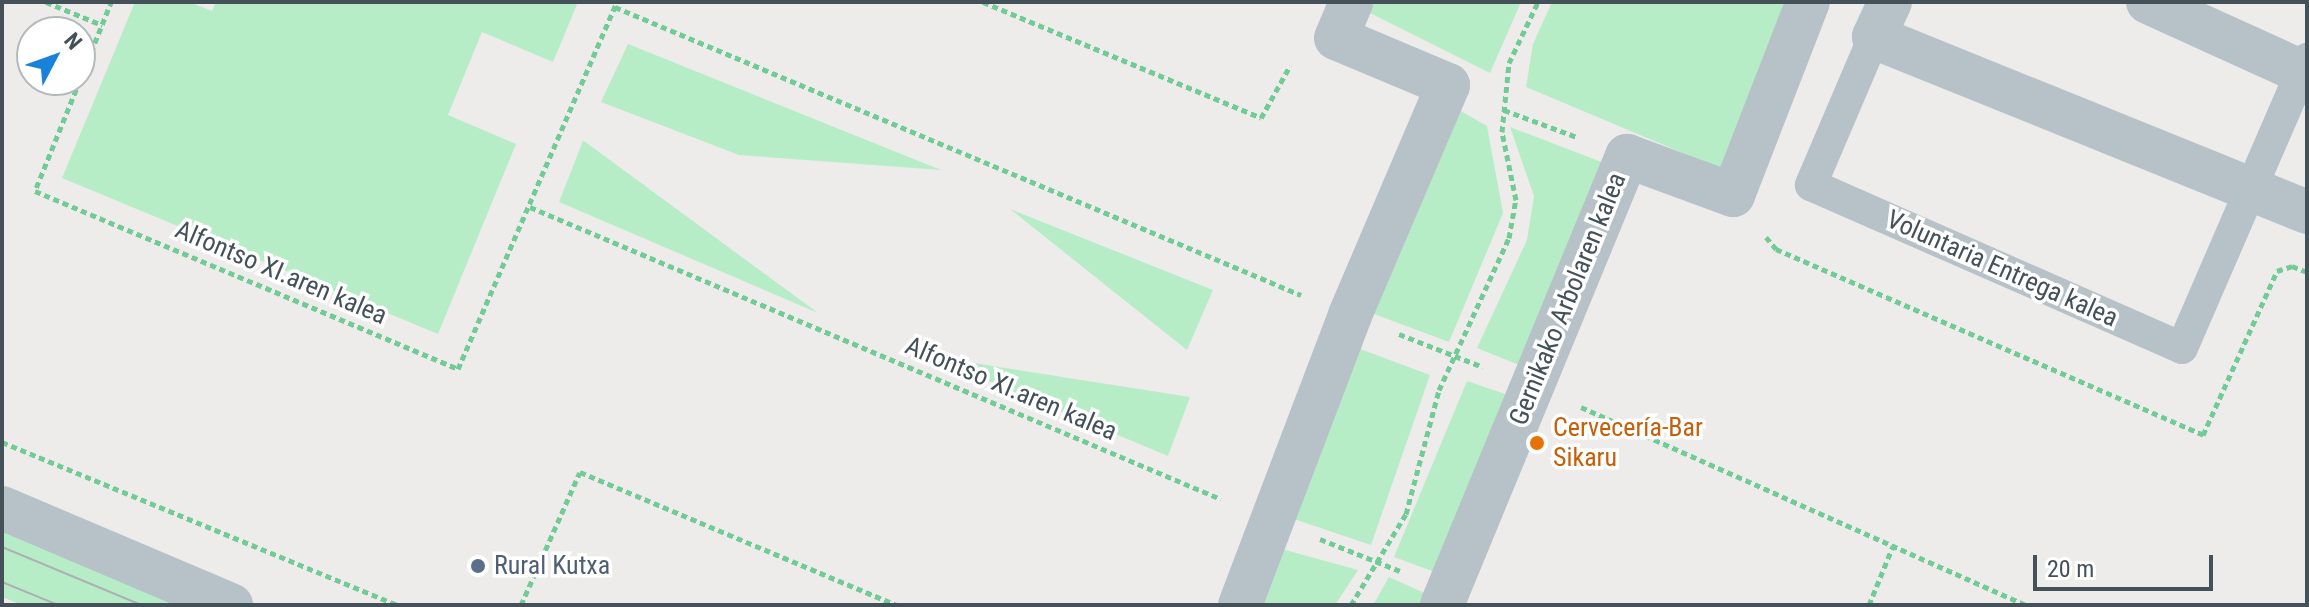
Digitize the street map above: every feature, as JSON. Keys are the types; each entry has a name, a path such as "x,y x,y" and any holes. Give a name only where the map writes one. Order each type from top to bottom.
{"street":[{"name":"Gernikako Arbolaren kalea","path":"1445,599 1627,156 1733,195 1808,2"},
{"name":"Voluntaria Entrega kalea","path":"2148,2 2305,69"},
{"path":"1240,605 1350,315 1448,85 1344,20"},
{"name":"Voluntaria Entrega kalea","path":"1882,20 2253,191 2307,212"},
{"path":"2,508 231,605"}],"lane":[{"name":"Voluntaria Entrega kalea","path":"1882,20 1811,185 2182,348 2305,69"}],"path":[{"path":"46,2 102,25"},
{"name":"Alfontso XI.aren kalea","path":"96,40 111,2"},
{"name":"Alfontso XI.aren kalea","path":"74,96 35,191 458,369 617,2"},
{"path":"983,2 1261,118 1312,28 1344,20"},
{"path":"1351,605 1380,563 1406,514 1439,390 1509,238 1516,200 1502,132 1509,63 1538,2"},
{"path":"1448,85 1504,110 1627,156"},
{"name":"Alfontso XI.aren kalea","path":"530,207 1272,521 1380,563 1445,599"},
{"path":"2,442 397,605"},
{"path":"521,605 580,472 896,605"},
{"path":"1869,605 1893,546"}],"green space":[{"path":"135,2 189,2 212,11 216,2 578,2 553,62 482,32 448,115 516,144 438,334 62,178"},
{"path":"1368,2 1521,2 1490,73 1364,10"},
{"path":"1552,2 1785,2 1721,169 1526,87 1533,44"},
{"path":"628,44 941,170 739,155 601,102"},
{"path":"1459,110 1487,126 1503,213 1449,342 1374,314"},
{"path":"1510,127 1604,163 1524,367 1477,348 1527,240 1534,196"},
{"path":"584,141 818,313 559,202"},
{"path":"1010,209 1213,290 1187,350"},
{"path":"1360,349 1430,375 1371,545 1291,518"},
{"path":"929,356 1190,397 1168,456"},
{"path":"1467,381 1508,395 1443,575 1394,557"},
{"path":"2,531 181,605 22,605 2,597"},
{"path":"1278,548 1358,570 1335,605 1258,605"},
{"path":"1389,577 1433,597 1430,605 1373,605"}],"tram line":[{"path":"2,547 141,605"},
{"path":"2,582 58,605"}],"place":[{"name":"Cervecería-Bar Sikaru","path":"1537,443"},
{"name":"Rural Kutxa","path":"478,566"}]}
